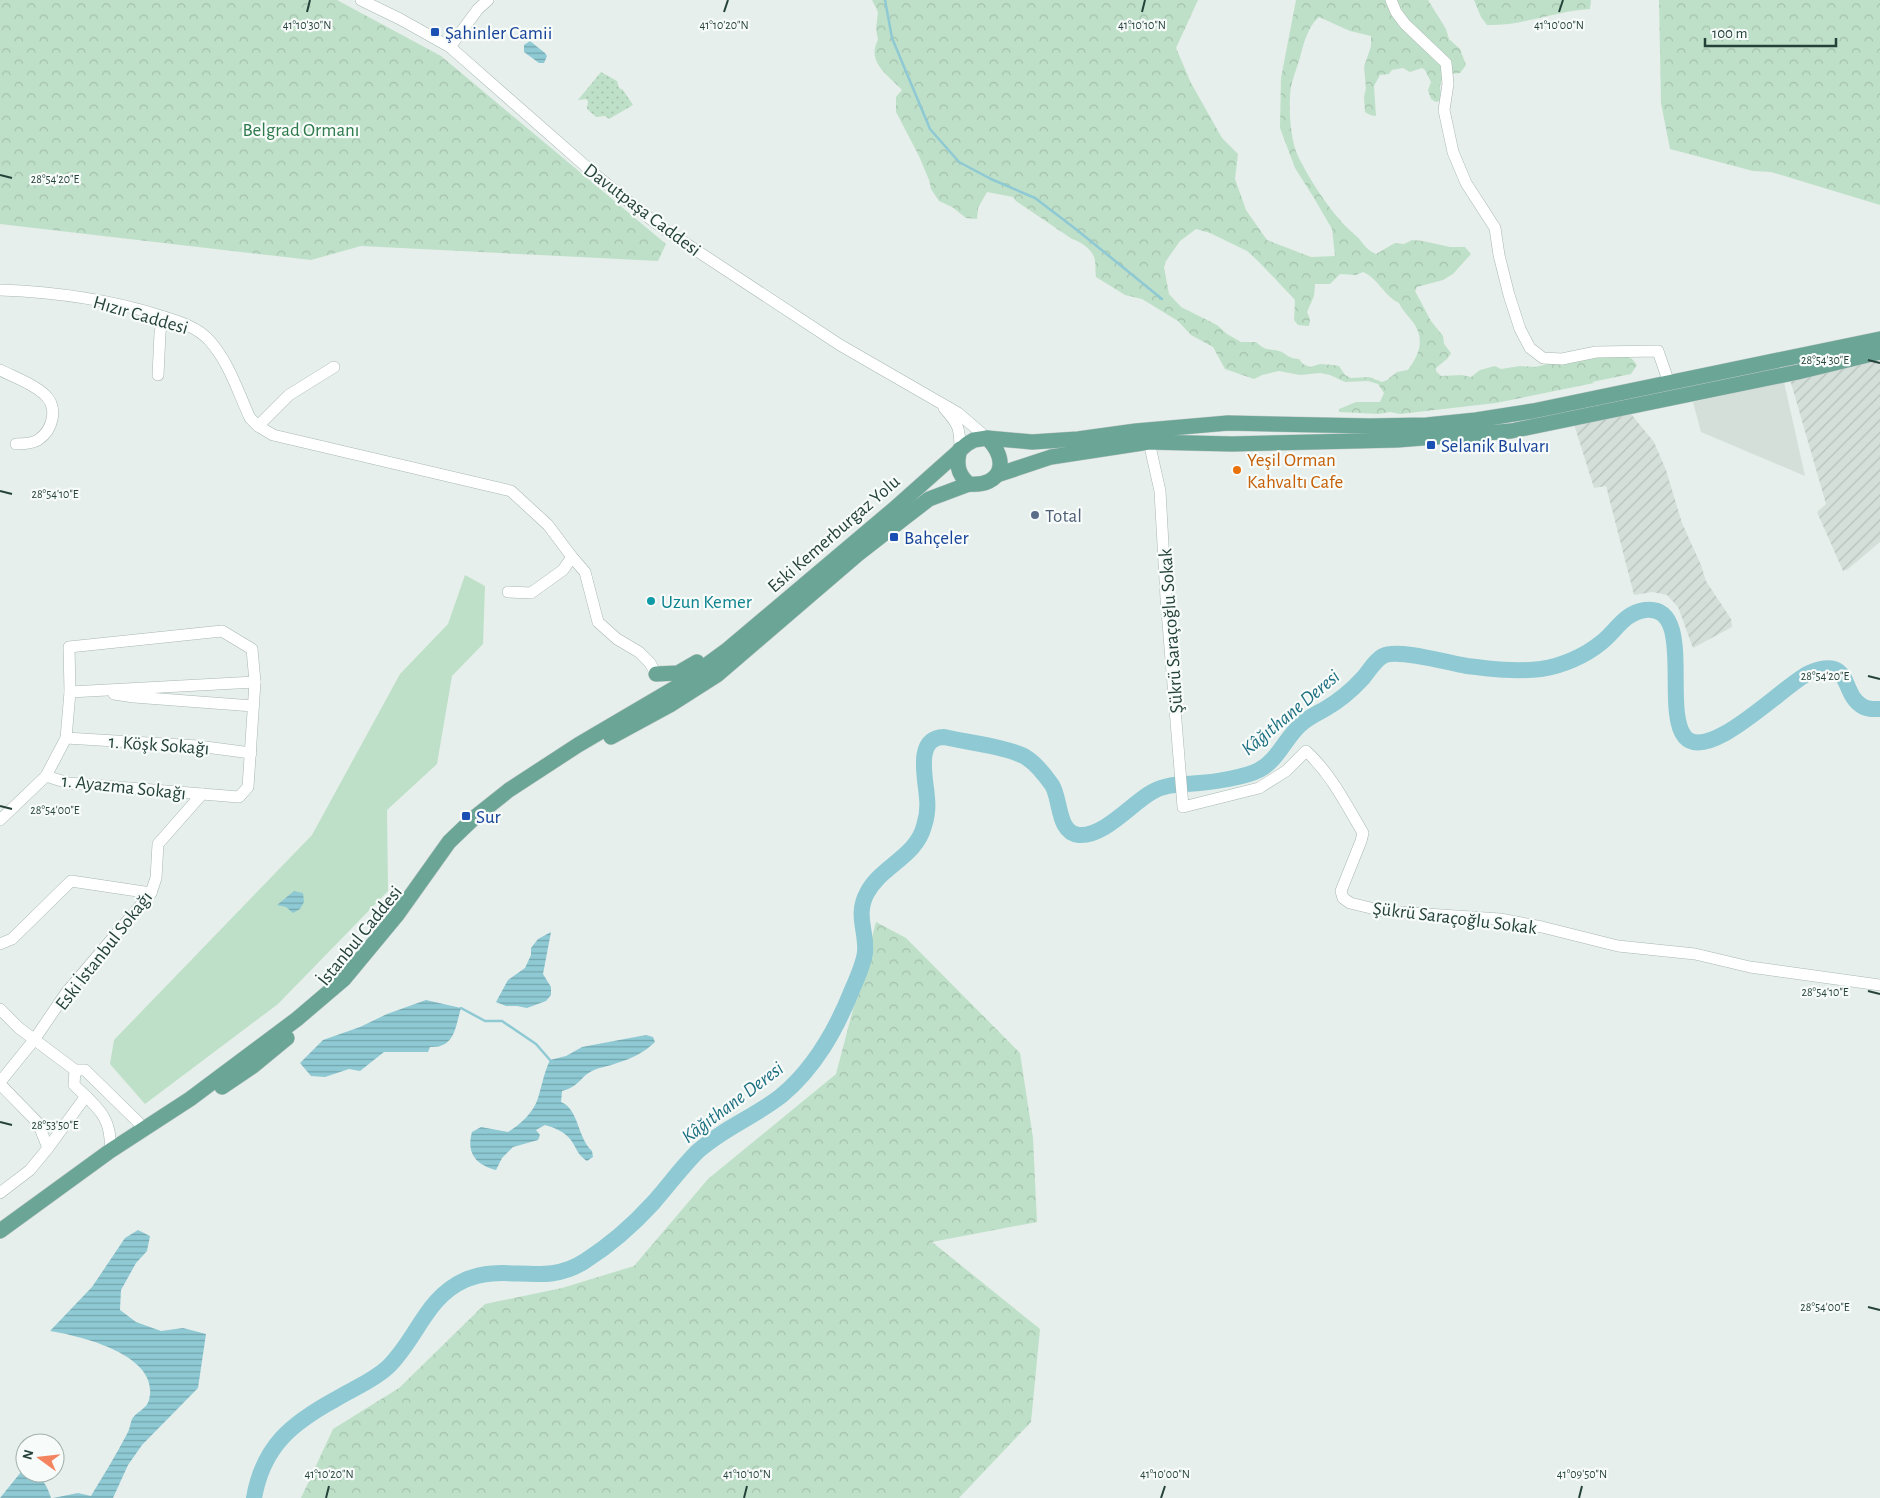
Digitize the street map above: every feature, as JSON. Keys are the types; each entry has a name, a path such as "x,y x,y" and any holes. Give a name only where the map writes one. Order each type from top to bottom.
{"main road":[{"path":"1880,339 1767,361 1669,383 1476,420 1427,425 1370,426 1228,423 1032,442 987,438 974,440 960,449 957,458 959,473 969,484 988,482 997,475 1051,458 1149,442 1232,444 1398,440 1512,431 1798,372 1880,352"},
{"path":"987,438 996,446 998,452 1000,466 997,475"},
{"name":"Eski Kemerburgaz Yolu","path":"666,698 727,650 894,509 960,449"},
{"name":"Eski Kemerburgaz Yolu","path":"666,698 718,675 858,554 929,499 969,484"},
{"path":"666,698 656,674 678,673 695,662 727,650"},
{"name":"İstanbul Caddesi","path":"0,1231 110,1151 145,1133 253,1066 337,990 344,979 398,915 449,842 476,817 509,790 578,745 666,698"},
{"name":"İstanbul Caddesi","path":"0,1243 145,1133"}],"street":[{"name":"Davutpaşa Caddesi","path":"361,0 450,47 598,177 653,222 840,345 939,403 958,412 987,438"},
{"path":"450,47 478,9 488,0"},
{"path":"1391,0 1396,12 1405,24 1446,63 1448,84 1444,110 1453,152 1466,183 1495,228 1499,255 1509,295 1520,329 1530,348 1543,358 1562,359 1596,352 1658,351 1669,383"},
{"name":"Hızır Caddesi","path":"0,290 72,295 139,309 200,332 220,352 250,418 258,426"},
{"path":"158,375 160,333 163,317"},
{"path":"334,367 290,395 258,426 273,435 291,441 512,491 548,525 585,572 598,622 618,639 640,652 650,663 656,674"},
{"path":"0,370 35,388 51,402 53,414 50,428 38,440 30,444 16,444"},
{"path":"939,403 955,421 960,432 960,449"},
{"name":"Şükrü Saraçoğlu Sokak","path":"1149,442 1160,492 1166,598 1183,807 1258,788 1286,771 1306,751 1318,762 1339,791 1363,833 1341,891 1343,898 1350,902 1382,911 1500,919 1542,927 1618,946 1695,954 1750,967 1880,985"},
{"path":"508,592 531,593 562,570 572,557"},
{"path":"0,820 46,776 66,738 70,692 68,648 222,631 252,650 255,682 248,787 239,797 202,794"},
{"path":"70,692 100,692 136,688 255,682"},
{"path":"100,692 134,698 254,706"},
{"name":"1. Köşk Sokağı","path":"66,738 198,746 251,753"},
{"name":"1. Ayazma Sokağı","path":"46,776 68,783 202,794"},
{"name":"Eski İstanbul Sokağı","path":"0,1083 34,1040 66,993 151,893 156,878 158,844 202,794"},
{"path":"0,944 12,939 71,881 151,893"},
{"path":"0,1008 19,1028 75,1070 85,1070 138,1122 145,1133"},
{"path":"75,1070 74,1085 102,1111 109,1125 110,1151"},
{"path":"0,1083 38,1123 48,1148"},
{"path":"0,1193 30,1170 86,1096"}],"shaded area":[{"path":"1880,358 1880,542 1848,569 1843,571 1817,512 1826,504 1789,376"},
{"path":"1784,382 1805,476 1701,432 1693,402"},
{"path":"1626,408 1654,442 1666,470 1682,523 1706,581 1731,619 1732,627 1693,648 1678,607 1667,595 1652,592 1634,595 1606,486 1594,488 1573,421"}],"green space":[{"name":"Belgrad Ormanı","path":"0,0 337,0 441,56 666,244 658,261 361,246 311,260 0,224"},
{"path":"872,0 1198,0 1176,48 1191,83 1222,138 1238,154 1235,179 1246,210 1267,240 1311,257 1335,256 1332,229 1295,168 1280,128 1281,78 1296,0 1428,0 1446,29 1449,39 1460,49 1466,65 1460,73 1450,74 1442,79 1440,86 1441,100 1436,102 1431,99 1428,90 1431,82 1422,68 1410,72 1403,68 1392,70 1389,74 1380,75 1374,86 1376,116 1365,112 1364,97 1366,88 1364,67 1371,46 1371,36 1350,31 1319,17 1311,26 1304,43 1290,93 1293,141 1297,154 1308,175 1338,217 1366,247 1376,254 1395,243 1404,244 1412,240 1450,247 1465,247 1471,254 1453,274 1443,280 1417,287 1415,291 1431,321 1443,336 1444,344 1451,353 1436,368 1436,371 1441,376 1462,375 1471,377 1480,370 1495,366 1501,369 1520,366 1535,367 1606,356 1626,356 1637,365 1631,374 1592,382 1594,383 1496,403 1400,414 1390,412 1379,414 1339,412 1339,409 1356,402 1380,402 1384,393 1378,384 1368,381 1345,382 1330,375 1320,373 1300,375 1279,371 1254,379 1225,369 1213,347 1191,335 1178,321 1142,299 1125,295 1096,277 1094,257 1090,250 1016,201 1013,197 987,192 978,208 977,219 966,218 952,207 939,201 931,189 919,156 896,112 896,97 902,90 880,68 877,62 875,48 878,40 876,29 878,12","holes":["1196,229 1210,233 1247,251 1259,262 1295,300 1294,320 1298,325 1309,326 1310,319 1307,312 1314,296 1315,284 1330,284 1340,274 1356,275 1363,272 1368,275 1389,296 1399,303 1418,331 1420,337 1419,349 1412,365 1408,370 1397,372 1382,382 1369,377 1351,378 1345,375 1339,366 1320,364 1310,367 1303,364 1299,359 1265,348 1256,342 1241,342 1227,334 1217,325 1181,307 1169,294 1164,267 1166,261 1180,241"]},
{"path":"1474,0 1591,0 1590,9 1564,12 1526,21 1487,25 1481,17"},
{"path":"1659,0 1880,0 1880,205 1771,172 1753,171 1670,149 1661,103"},
{"path":"601,72 617,81 619,88 623,90 633,105 609,119 605,116 596,117 587,109 588,101 586,99 578,100"},
{"path":"465,575 485,586 483,644 452,676 437,764 387,810 388,891 278,1004 145,1104 110,1064 114,1040 312,835 400,674 448,624"},
{"path":"876,922 906,938 1020,1053 1033,1138 1037,1222 932,1242 1040,1329 1031,1422 959,1498 301,1498 333,1429 399,1388 485,1304 562,1288 634,1266 708,1179 836,1074"}],"water":[{"path":"530,41 547,56 544,63 539,63 524,52 524,45"},
{"path":"294,891 303,893 304,902 300,909 293,913 286,907 277,905"},
{"path":"551,932 543,974 551,987 551,995 546,1001 527,1008 506,1006 496,1002 508,980 525,968 531,955 531,948 538,939"},
{"path":"426,1000 461,1008 453,1035 445,1044 430,1047 428,1052 384,1052 360,1071 349,1069 325,1077 311,1076 300,1063 323,1040"},
{"path":"646,1035 653,1037 655,1042 642,1052 589,1072 577,1084 562,1091 561,1102 567,1106 575,1117 583,1138 592,1151 593,1157 587,1161 580,1155 568,1136 555,1128 545,1125 536,1130 540,1135 538,1140 513,1147 502,1158 496,1170 483,1165 474,1157 470,1146 472,1132 481,1127 508,1132 522,1122 536,1103 550,1060 566,1056 582,1047"},
{"path":"138,1230 150,1236 147,1251 136,1263 121,1290 120,1310 136,1322 161,1331 183,1328 206,1334 198,1388 142,1445 128,1465 113,1498 53,1498 78,1493 91,1496 127,1434 132,1419 146,1406 149,1400 149,1384 143,1371 131,1360 116,1350 98,1343 50,1331 92,1287 125,1238"},
{"path":"15,1479 15,1483 44,1483 51,1498 0,1498"}],"waterway":[{"path":"885,0 892,38 930,129 959,162 991,179 1035,198 1162,299"},
{"name":"Kâğıthane Deresi","path":"254,1498 264,1464 282,1438 306,1417 370,1380 388,1367 407,1344 431,1308 452,1287 480,1275 495,1273 555,1273 570,1269 585,1261 637,1219 697,1152 781,1096 804,1073 823,1048 839,1020 861,967 865,953 862,909 867,893 873,884 906,854 920,837 927,816 924,771 925,752 929,744 935,739 944,737 987,745 1027,758 1034,763 1052,785 1063,822 1067,828 1072,833 1079,835 1088,834 1108,825 1144,797 1158,789 1175,785 1230,779 1259,770 1271,761 1300,725 1345,695 1363,678 1377,660 1383,656 1390,654 1411,655 1467,666 1494,669 1522,670 1549,668 1588,652 1607,638 1631,615 1645,610 1660,613 1670,624 1674,640 1676,705 1679,724 1685,737 1696,742 1711,740 1729,731 1798,680 1809,673 1823,669 1833,669 1839,672 1855,700 1862,706 1869,709 1880,709"},
{"path":"461,1008 485,1021 502,1021 536,1044 550,1060"}],"place":[{"name":"Şahinler Camii","path":"435,32"},
{"name":"Selanik Bulvarı","path":"1431,445"},
{"name":"Yeşil Orman Kahvaltı Cafe","path":"1237,470"},
{"name":"Total","path":"1035,515"},
{"name":"Bahçeler","path":"894,537"},
{"name":"Uzun Kemer","path":"651,601"},
{"name":"Sur","path":"466,816"}]}
